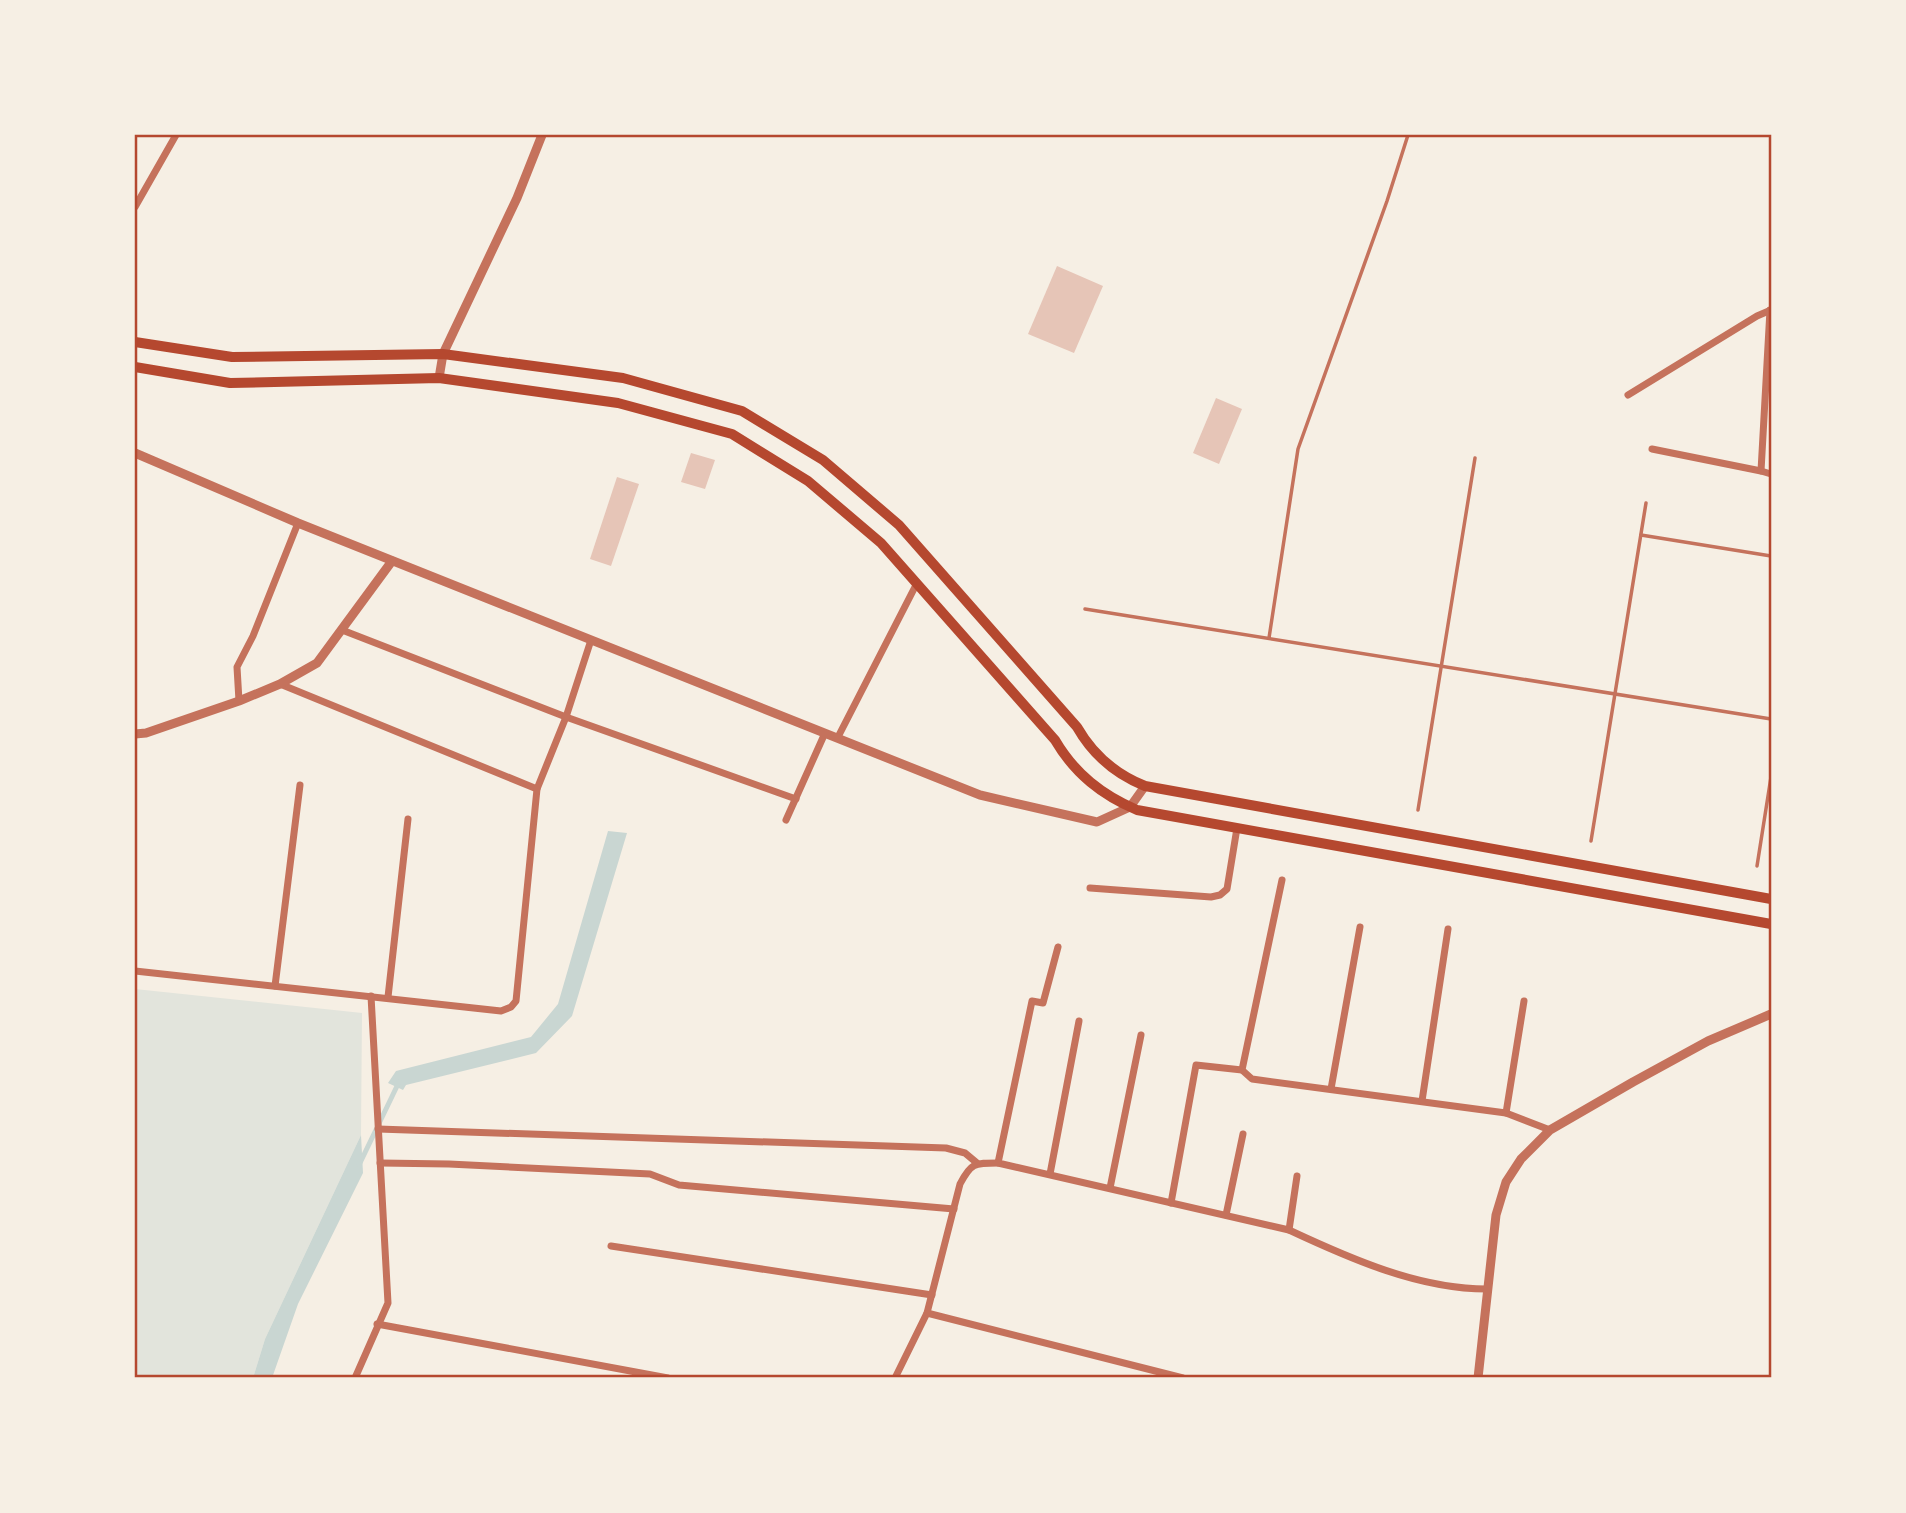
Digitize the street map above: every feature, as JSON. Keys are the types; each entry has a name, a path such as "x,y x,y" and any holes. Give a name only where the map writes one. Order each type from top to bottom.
{"main road":[{"path":"135,342 232,358 443,354 623,378 743,411 823,460 899,525 1077,727 1092,750 1123,776 1145,786 1771,899"},
{"path":"135,367 230,383 439,379 618,403 732,434 808,481 881,543 1055,740 1084,778 1110,797 1130,807 1771,924"}],"street":[{"path":"135,207 176,135"},
{"path":"439,379 443,354 517,198 542,135"},
{"path":"1628,395 1771,310 1761,471"},
{"path":"1653,449 1771,474"},
{"path":"135,453 392,561 980,794 1097,822 1130,807 1145,786"},
{"path":"239,701 237,667 253,636 298,523"},
{"path":"135,734 146,733 239,701 280,684 317,663 392,561"},
{"path":"838,737 917,583"},
{"path":"342,630 566,717 796,799"},
{"path":"135,971 501,1011 511,1007 516,1001 537,789 566,717 592,640"},
{"path":"280,684 537,789"},
{"path":"786,820 825,733"},
{"path":"275,986 300,785"},
{"path":"388,997 408,819"},
{"path":"1090,888 1211,897 1220,895 1227,889 1237,828"},
{"path":"1242,1070 1282,880"},
{"path":"1332,1089 1360,927"},
{"path":"1422,1101 1448,929"},
{"path":"998,1163 1032,1001 1043,1003 1058,947"},
{"path":"355,1378 387,1303 371,996"},
{"path":"1506,1113 1524,1001"},
{"path":"1478,1378 1496,1215 1506,1182 1521,1159 1550,1130 1708,1041 1771,1014"},
{"path":"1050,1174 1079,1021"},
{"path":"1110,1188 1141,1035"},
{"path":"1171,1202 1196,1065 1242,1070 1252,1079 1506,1113 1550,1130"},
{"path":"378,1129 946,1148 965,1153 977,1163"},
{"path":"1226,1215 1243,1134"},
{"path":"380,1163 650,1174 679,1185 954,1209"},
{"path":"895,1378 927,1313 960,1184 968,1168 977,1163 998,1163 1050,1174 1289,1230 1415,1280 1465,1289 1487,1289"},
{"path":"1289,1230 1297,1176"},
{"path":"611,1246 932,1295"},
{"path":"927,1313 1182,1378"},
{"path":"377,1324 668,1378"}],"lane":[{"path":"1269,638 1298,449 1408,135"},
{"path":"1418,810 1475,458"},
{"path":"1591,841 1646,503"},
{"path":"1641,535 1771,556"},
{"path":"1085,609 1771,719"},
{"path":"1757,866 1771,777"}],"shaded area":[{"path":"608,831 627,833 572,1016 536,1053 406,1085 403,1090 388,1083 396,1071 531,1037 558,1004"},
{"path":"135,989 362,1013 361,1135 265,1339 253,1378 135,1378"},
{"path":"361,1135 363,1173 298,1304 272,1378 253,1378 265,1339"}],"building":[{"path":"1057,266 1103,286 1074,353 1028,334"},
{"path":"1216,398 1242,409 1219,464 1193,453"},
{"path":"691,453 715,460 705,489 681,482"},
{"path":"617,477 639,484 611,566 590,559"}],"waterway":[{"path":"359,1165 399,1082"}]}
